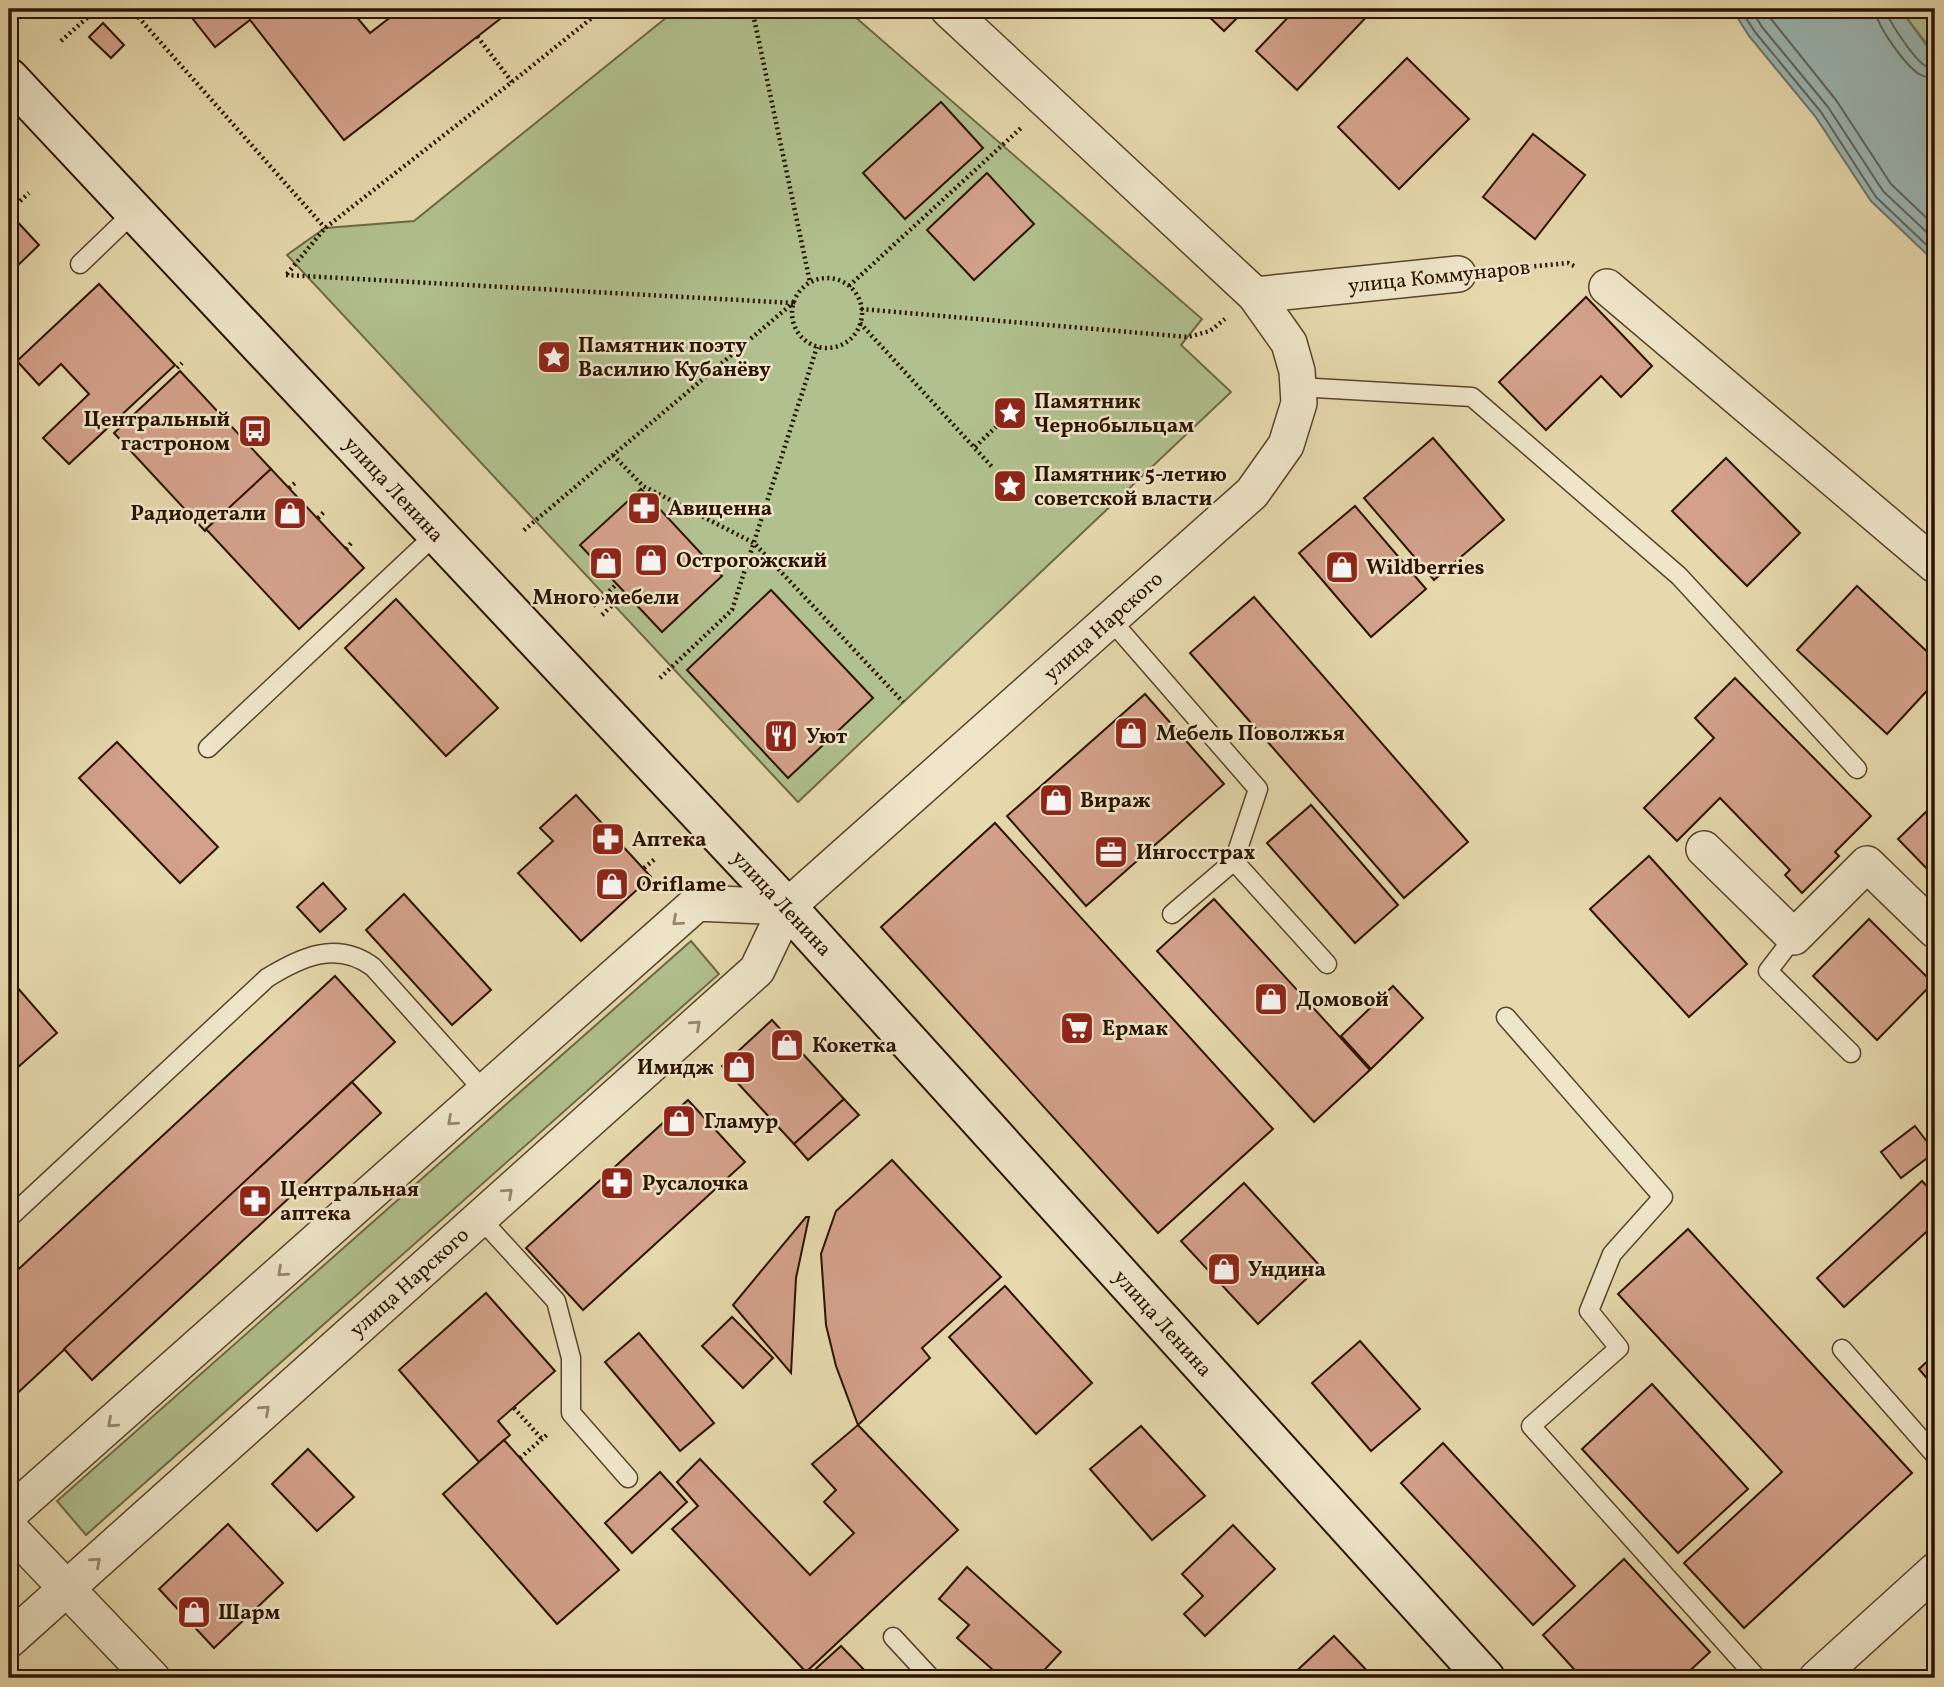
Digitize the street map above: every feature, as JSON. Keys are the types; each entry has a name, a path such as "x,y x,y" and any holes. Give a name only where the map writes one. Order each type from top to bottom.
{"main road":[{"name":"улица Ленина","path":"10,84 134,212 787,907 1485,1678"}],"street":[{"path":"962,14 1049,103 1255,295"},
{"name":"улица Коммунаров","path":"1255,295 1458,274"},
{"path":"1608,287 1935,565"},
{"name":"улица Нарского","path":"9,1640 757,970 787,907 1252,493 1286,445 1299,403 1297,372 1289,343 1255,295"},
{"path":"1704,849 1794,937 1867,864 1935,930"},
{"path":"9,1514 697,903 787,907"},
{"path":"9,1528 152,1678"},
{"path":"1817,1678 1935,1571"}],"lane":[{"path":"80,264 134,212"},
{"path":"1298,387 1472,397 1679,576 1857,769"},
{"path":"208,748 436,534"},
{"path":"1110,619 1258,789 1234,861 1172,914"},
{"path":"1234,861 1327,964"},
{"path":"1794,937 1768,971 1851,1052"},
{"path":"9,1218 267,978 291,963 318,954 347,953 360,957 373,967 485,1091"},
{"path":"1506,1017 1663,1197 1612,1254 1589,1311 1619,1348 1531,1426 1757,1678"},
{"path":"480,1218 556,1301 571,1358 571,1413 628,1478"},
{"path":"1842,1349 1935,1455"},
{"path":"893,1637 931,1678"}],"path":[{"path":"61,41 97,9"},
{"path":"131,9 325,228"},
{"path":"603,9 325,228 286,275 793,303"},
{"path":"752,9 810,282"},
{"path":"477,36 512,82"},
{"path":"849,286 1049,103"},
{"path":"20,201 29,193"},
{"name":"улица Коммунаров","path":"1458,274 1568,263 1608,287"},
{"path":"823,278 837,279 849,286 857,296 861,309 860,323 854,335 843,344 830,348 817,347 805,341 796,330 792,317 793,303 799,291 810,282 823,278"},
{"path":"861,309 1188,337 1210,331 1255,295"},
{"path":"523,531 793,303"},
{"path":"860,323 993,468"},
{"path":"660,678 732,610 817,347"},
{"path":"975,447 1002,421"},
{"path":"613,455 643,486 754,542 903,702"},
{"path":"289,488 295,483"},
{"path":"318,518 324,512"},
{"path":"346,549 354,541"},
{"path":"593,606 617,584"},
{"path":"602,615 625,593"},
{"path":"643,868 656,858"},
{"path":"514,1408 542,1439"},
{"path":"520,1458 536,1444"}],"green space":[{"path":"677,9 846,9 1202,319 1181,345 1231,392 798,802 287,255 325,228 414,221"},
{"path":"1900,9 1935,9 1935,57 1932,51"},
{"path":"691,941 719,974 86,1535 57,1501"}],"water":[{"path":"1732,9 1900,9 1935,57 1935,262 1871,201 1815,116 1749,36"}],"building":[{"path":"185,9 350,9 370,33 401,9 513,9 344,140 250,20 215,47"},
{"path":"1201,9 1246,9 1224,31"},
{"path":"1296,9 1373,10 1297,90 1256,51"},
{"path":"103,23 124,45 111,58 89,37"},
{"path":"1407,58 1469,119 1399,189 1338,127"},
{"path":"941,102 983,148 905,219 863,173"},
{"path":"1533,134 1585,175 1535,239 1483,197"},
{"path":"987,173 1034,224 974,280 927,230"},
{"path":"12,216 39,245 9,274 9,218"},
{"path":"99,284 175,365 69,464 43,438 89,394 61,364 39,385 17,361"},
{"path":"1586,297 1652,366 1621,397 1601,376 1546,430 1499,382"},
{"path":"180,371 271,469 205,531 114,433"},
{"path":"252,419 266,435 259,442 244,426"},
{"path":"1433,438 1504,520 1434,580 1364,498"},
{"path":"1726,458 1800,533 1747,586 1672,511"},
{"path":"271,469 364,568 299,629 206,529"},
{"path":"641,489 722,576 662,632 580,545"},
{"path":"1355,506 1426,589 1371,637 1299,553"},
{"path":"1857,586 1935,659 1935,682 1887,734 1797,650"},
{"path":"771,590 873,698 788,778 687,670"},
{"path":"1254,597 1468,842 1404,898 1190,653"},
{"path":"396,599 498,708 446,756 345,648"},
{"path":"1735,678 1871,816 1835,852 1839,856 1802,893 1785,875 1790,870 1720,798 1677,841 1644,808 1714,738 1695,718"},
{"path":"1145,694 1224,784 1086,906 1007,816"},
{"path":"117,742 218,847 180,883 79,778"},
{"path":"576,795 651,877 581,941 518,873 553,841 540,828"},
{"path":"1311,805 1398,905 1355,943 1267,843"},
{"path":"1931,807 1935,812 1935,877 1898,839"},
{"name":"Ермак","path":"995,823 1273,1129 1158,1233 881,927"},
{"path":"1649,856 1747,964 1689,1017 1590,909"},
{"path":"323,883 346,909 320,932 297,907"},
{"path":"404,894 491,990 452,1025 366,930"},
{"path":"1214,899 1370,1070 1314,1122 1157,951"},
{"path":"1869,919 1933,983 1877,1040 1813,976"},
{"path":"335,976 395,1042 9,1401 9,1278"},
{"path":"9,978 57,1033 9,1075"},
{"path":"1393,986 1423,1018 1371,1069 1341,1036"},
{"path":"772,1020 844,1099 794,1144 722,1066"},
{"path":"352,1082 381,1113 92,1380 64,1349"},
{"path":"844,1099 859,1115 808,1160 794,1144"},
{"path":"688,1100 745,1162 583,1310 526,1248"},
{"path":"1915,1126 1935,1152 1901,1178 1881,1152"},
{"path":"892,1160 1001,1277 922,1348 930,1358 858,1425 836,1366 826,1325 821,1254 836,1211"},
{"path":"1922,1181 1935,1195 1935,1224 1844,1307 1817,1278"},
{"path":"1244,1183 1320,1266 1258,1324 1181,1241"},
{"path":"806,1217 809,1217 796,1278 791,1373 733,1305"},
{"path":"1688,1229 1912,1473 1744,1628 1684,1563 1782,1472 1618,1294"},
{"path":"1005,1286 1092,1383 1036,1434 949,1337"},
{"path":"486,1293 555,1371 498,1421 510,1435 479,1462 399,1370"},
{"path":"732,1317 773,1358 743,1388 702,1346"},
{"path":"639,1333 714,1423 680,1451 605,1362"},
{"path":"1360,1341 1420,1409 1371,1451 1312,1383"},
{"path":"1935,1354 1935,1388 1919,1369"},
{"path":"1652,1384 1748,1489 1678,1553 1582,1449"},
{"path":"858,1425 958,1530 806,1672 672,1529 698,1506 677,1482 700,1459 810,1575 854,1533 824,1502 836,1490 812,1464"},
{"path":"1141,1426 1205,1496 1152,1540 1090,1469"},
{"path":"504,1440 619,1570 557,1624 443,1494"},
{"path":"1443,1443 1575,1586 1533,1625 1401,1483"},
{"path":"308,1449 354,1497 317,1531 272,1484"},
{"path":"660,1472 687,1502 632,1553 605,1523"},
{"path":"228,1524 283,1583 214,1648 159,1589"},
{"path":"1233,1525 1275,1569 1205,1636 1184,1614 1203,1596 1182,1574"},
{"path":"1624,1559 1710,1652 1682,1678 1582,1678 1543,1635"},
{"path":"967,1567 1061,1652 1037,1678 1002,1678 957,1638 969,1625 939,1599"},
{"path":"1334,1636 1374,1678 1289,1678"},
{"path":"841,1646 872,1678 812,1678 809,1675"}],"place":[{"name":"Памятник поэту Василию Кубанёву","path":"554,357"},
{"name":"Памятник Чернобыльцам","path":"1010,413"},
{"name":"Центральный гастроном","path":"255,431"},
{"name":"Памятник 5-летию советской власти","path":"1010,486"},
{"name":"Авиценна","path":"644,508"},
{"name":"Радиодетали","path":"290,513"},
{"name":"Острогожский","path":"651,560"},
{"name":"Много мебели","path":"606,563"},
{"name":"Wildberries","path":"1342,567"},
{"name":"Мебель Поволжья","path":"1131,733"},
{"name":"Уют","path":"781,736"},
{"name":"Вираж","path":"1056,800"},
{"name":"Аптека","path":"608,839"},
{"name":"Ингосстрах","path":"1111,852"},
{"name":"Oriflame","path":"612,884"},
{"name":"Домовой","path":"1271,999"},
{"name":"Ермак","path":"1077,1028"},
{"name":"Кокетка","path":"787,1045"},
{"name":"Имидж","path":"739,1067"},
{"name":"Гламур","path":"679,1121"},
{"name":"Русалочка","path":"617,1183"},
{"name":"Центральная аптека","path":"255,1201"},
{"name":"Ундина","path":"1224,1269"},
{"name":"Шарм","path":"194,1612"}]}
